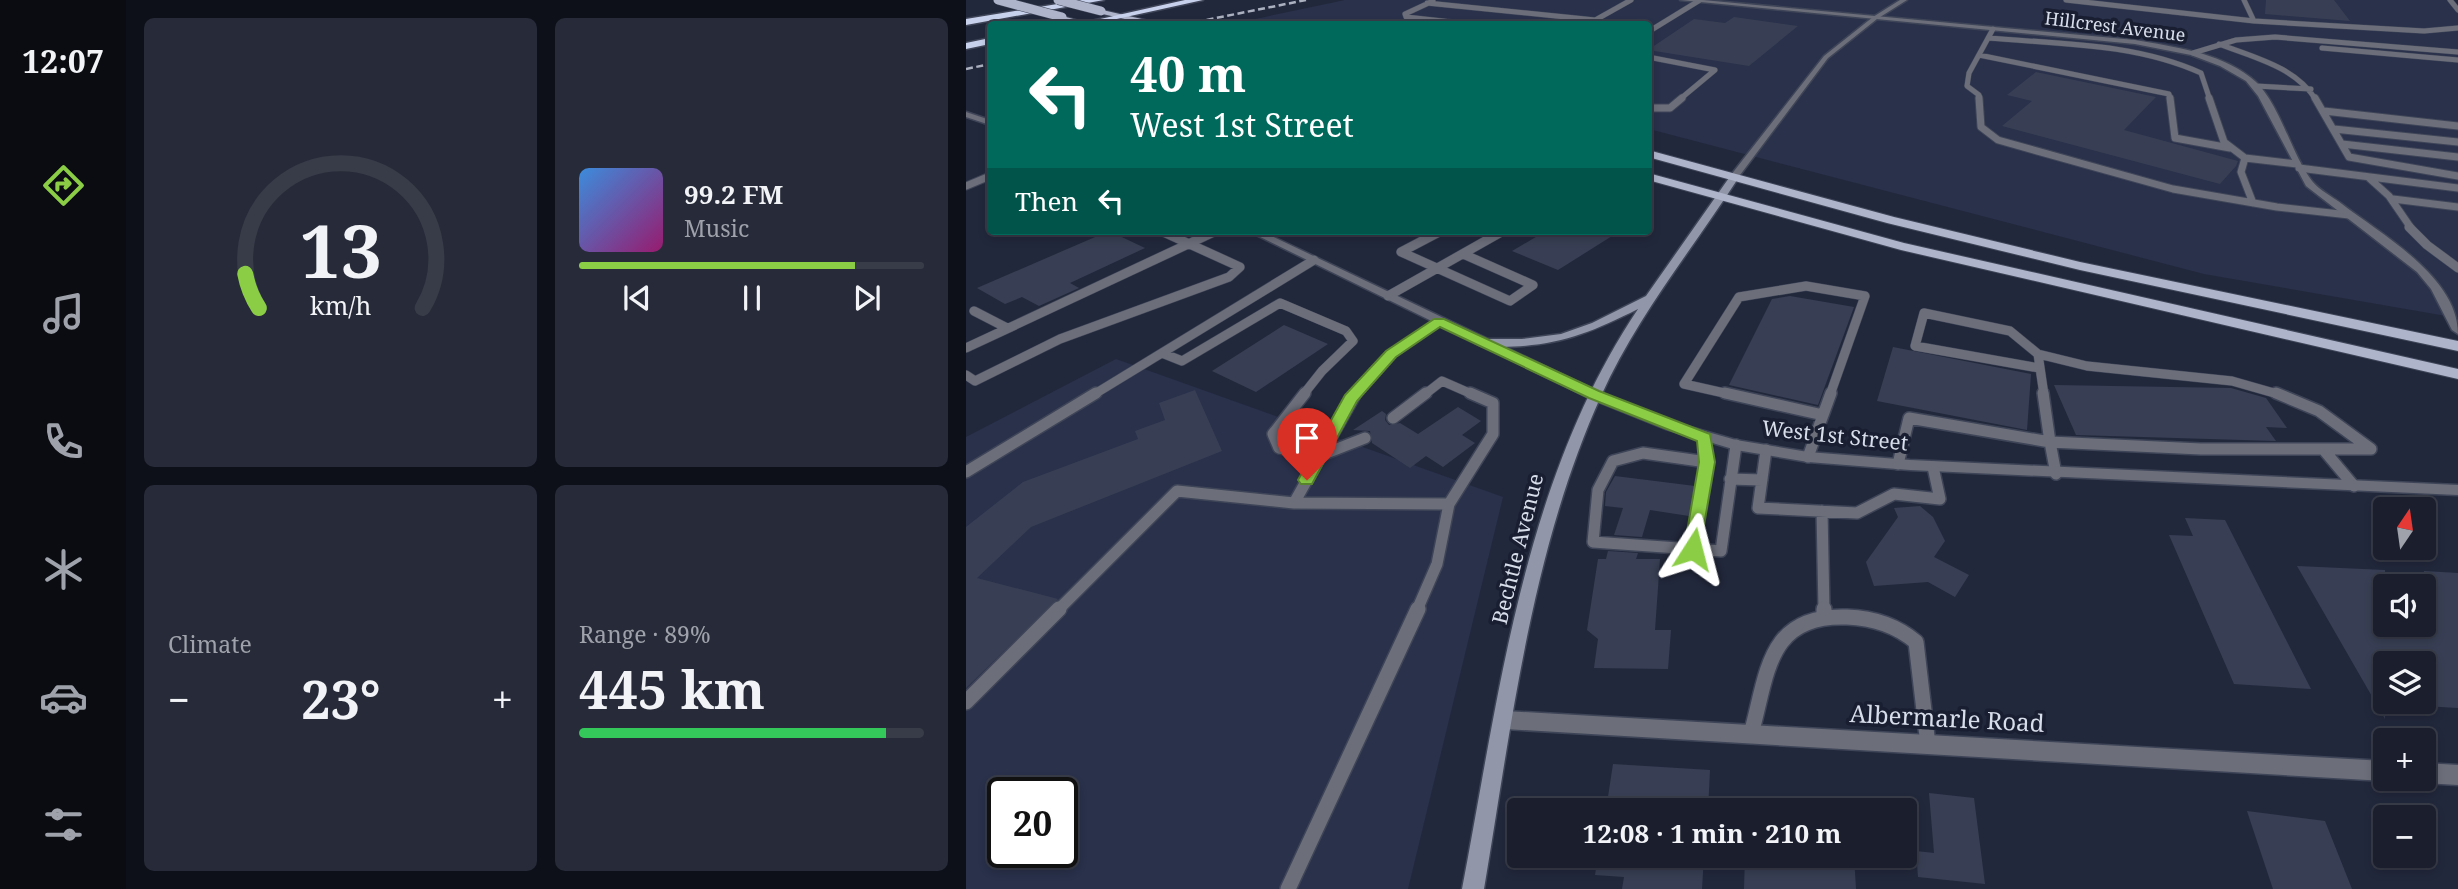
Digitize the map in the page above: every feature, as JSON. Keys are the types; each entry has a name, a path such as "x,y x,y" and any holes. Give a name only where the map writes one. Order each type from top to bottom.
{"highway":[{"path":"966,14 1051,0"},
{"path":"1099,21 1198,0"},
{"path":"966,22 1100,5"},
{"path":"966,46 987,42"}],"main road":[{"path":"998,0 1075,21"},
{"path":"1058,0 1100,5 1122,16 1143,21"},
{"path":"1652,154 1891,220 2080,266 2458,346"},
{"path":"1652,177 1901,246 2458,374"},
{"name":"Bechtle Avenue","path":"1473,889 1531,585 1554,490 1594,395 1653,297 1734,177"},
{"path":"1481,342 1517,343 1563,337 1587,330 1653,297"}],"street":[{"name":"Hillcrest Avenue","path":"1683,0 2135,42 2193,53 2238,72 2256,86 2298,166 2321,195 2421,270 2436,288 2458,330"},
{"name":"Bechtle Avenue","path":"1734,177 1826,57 1875,18 1905,0"},
{"name":"Hillcrest Avenue","path":"1889,10 1932,23"},
{"path":"966,114 987,121"},
{"name":"West 1st Street","path":"1262,235 1594,395 1704,438 1736,445 1808,457 1933,467 2458,490"},
{"name":"Albermarle Road","path":"1505,720 2373,770"},
{"path":"2436,774 2458,775"}],"lane":[{"path":"1441,0 1427,2 1405,14 1406,17 1442,21"},
{"path":"1427,2 1595,20 1630,0"},
{"path":"2066,0 2104,6 2253,19 2421,30 2458,28"},
{"path":"2244,0 2253,19"},
{"path":"2450,0 2458,10"},
{"path":"1652,30 1699,1"},
{"path":"1993,29 1969,73 1967,86 1979,95 1981,127 1998,140 2174,189 2253,203 2349,215"},
{"path":"2193,53 2236,40 2275,37 2458,52"},
{"path":"1989,38 2146,54 2186,64 2200,72 2224,142 2245,158 2458,188"},
{"path":"2236,40 2458,61"},
{"path":"2219,44 2279,67 2311,89 2350,157 2458,176"},
{"path":"1979,55 2169,94 2175,138 2232,148"},
{"path":"1652,58 1715,70 1670,108 1652,108"},
{"path":"2256,86 2311,89"},
{"path":"2324,111 2458,126"},
{"path":"2334,129 2458,142"},
{"path":"2342,144 2458,158"},
{"path":"2245,158 2241,172 2253,203"},
{"path":"2367,176 2389,191 2410,228 2429,248 2458,268"},
{"path":"966,186 987,177"},
{"path":"2393,199 2458,207"},
{"path":"966,375 975,381 1060,339 1229,276 1240,267 1171,235"},
{"path":"966,348 1207,235"},
{"path":"1433,235 1401,252 1510,301 1533,285 1463,254"},
{"path":"1388,296 1496,235"},
{"path":"966,472 1314,260"},
{"path":"1808,457 1823,415 1864,296 1806,286 1739,297 1684,384 1823,415"},
{"path":"1162,354 1182,361 1280,303 1346,331 1353,341 1322,371 1273,434 1279,448 1319,456 1365,438"},
{"path":"974,311 1007,328"},
{"path":"1898,464 1909,418 2050,442 2201,449 2371,449 2346,425 2282,393 2213,376 2062,365 2038,354 2010,331 1924,313 1915,346 2039,368"},
{"path":"1294,503 1359,390 1391,354 1439,322"},
{"path":"2038,354 2056,474"},
{"path":"1288,889 1378,700 1437,564 1449,505 1493,434 1493,403 1442,381 1392,418"},
{"path":"1693,549 1707,462 1704,438"},
{"path":"1707,462 1643,453 1613,461 1598,491 1593,542 1721,551 1736,445"},
{"path":"2323,449 2354,485"},
{"path":"1766,450 1758,508 1857,513 1894,494 1940,499 1933,467"},
{"path":"1730,479 1762,480"},
{"path":"966,702 1177,491 1294,503 1449,505"},
{"path":"1822,511 1824,618"},
{"path":"1751,734 1772,661 1785,635 1816,618 1852,617 1896,627 1916,642 1928,745"}],"shaded area":[{"path":"1345,0 2453,0 2458,5 2458,318 2204,274 1652,130 1652,21 1246,21"},
{"path":"1116,359 1503,497 1408,889 966,889 966,437"}],"building":[{"path":"2266,0 2334,0 2350,21 2265,14"},
{"path":"1734,17 1798,26 1749,66 1652,51 1652,47 1694,19 1725,23"},
{"path":"2036,72 2156,97 2124,130 2238,161 2236,166 2220,184 2002,126 2032,101 2007,95"},
{"path":"1100,235 1117,235 1145,248 1070,283 1079,288 1039,306 1022,297 1005,304 977,288"},
{"path":"1539,235 1614,235 1558,270 1512,251"},
{"path":"1790,296 1854,307 1818,405 1729,385 1772,299"},
{"path":"1284,325 1328,344 1256,392 1212,371"},
{"path":"1893,347 2031,374 2027,430 1877,401"},
{"path":"2054,385 2231,388 2266,398 2287,428 2266,427 2276,441 2076,435"},
{"path":"1195,390 1222,451 1031,527 977,578 1058,599 966,688 966,527 1023,482 1138,439 1135,431 1165,420 1159,403"},
{"path":"1458,407 1481,421 1462,435 1475,443 1443,467 1426,456 1410,468 1372,443 1370,431 1353,430 1382,411 1386,414 1385,420 1389,425 1400,423 1418,434"},
{"path":"1615,476 1695,486 1689,516 1650,510 1642,537 1614,535 1623,508 1605,506 1606,492"},
{"path":"1920,506 1933,517 1945,541 1934,557 1969,575 1955,597 1928,582 1874,586 1866,562 1898,517 1894,508"},
{"path":"2185,518 2225,520 2311,689 2234,684 2169,535 2193,536"},
{"path":"1608,551 1638,553 1636,559 1660,559 1655,630 1671,630 1668,669 1594,668 1598,639 1587,630 1598,559 1606,559"},
{"path":"2297,566 2385,570 2385,574 2373,574 2373,637 2436,637 2436,574 2424,574 2424,571 2458,573 2458,708 2436,707 2436,651 2373,651 2373,698"},
{"path":"1613,764 1710,770 1709,798 1608,798"},
{"path":"1929,793 1974,798 1985,884 1918,877 1917,851 1934,853"},
{"path":"2247,811 2325,821 2352,889 2273,889"},
{"path":"1596,868 1703,868 1702,889 1622,889 1624,877 1595,875"},
{"path":"1745,868 1855,868 1856,889 1744,889"}],"railway":[{"path":"1201,21 1306,0"},
{"path":"966,69 987,65"}],"route":[{"path":"1307,480 1350,399 1391,354 1439,322 1594,395 1704,438 1707,462 1693,549"}]}
